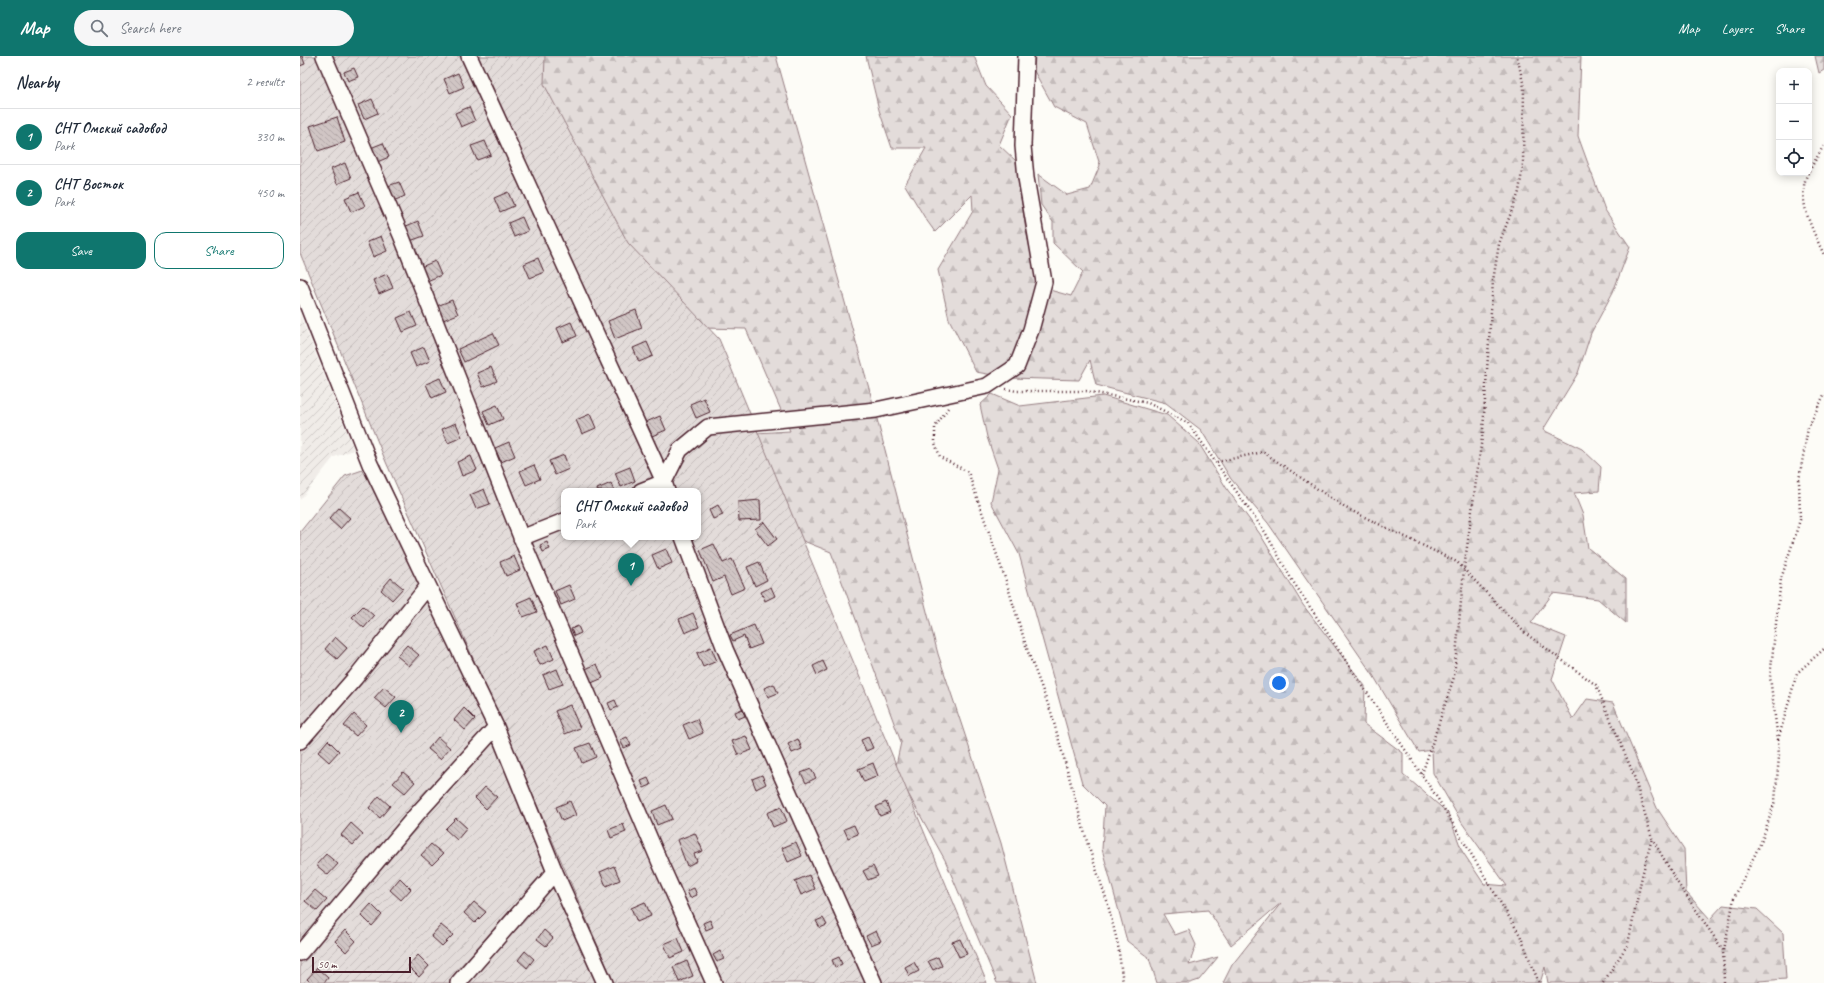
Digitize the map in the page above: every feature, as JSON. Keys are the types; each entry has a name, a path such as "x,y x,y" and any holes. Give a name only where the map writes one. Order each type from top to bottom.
{"lane":[{"path":"324,56 400,235 521,538 658,858 714,983"},
{"path":"469,56 665,486"},
{"path":"665,486 680,450 708,427 876,410 987,386 1017,366 1031,330 1044,282 1026,178 1023,146 1026,56"},
{"path":"300,286 370,464 496,727 555,872 605,983"},
{"path":"521,538 561,522"},
{"path":"684,540 725,649 874,983"},
{"path":"300,741 355,678 428,586"},
{"path":"300,953 416,815 496,727"},
{"path":"458,983 555,872"}],"path":[{"path":"1422,774 1454,677 1464,569 1483,430 1493,281 1499,244 1518,192 1523,164 1524,86 1517,56"},
{"path":"1812,167 1824,145"},
{"path":"1807,176 1803,184 1807,218 1824,255"},
{"path":"987,386 1017,391 1086,391 1148,403 1188,423 1265,532 1292,580 1422,774 1520,935 1539,983"},
{"path":"958,392 935,427 935,443 940,457 968,472 1028,652 1051,712 1088,845 1107,901 1118,945 1123,983"},
{"path":"1724,983 1723,950 1734,898 1762,840 1775,801 1779,757 1770,677 1781,579 1800,520 1799,480 1808,428 1824,395"},
{"path":"1217,462 1263,452 1344,507 1457,562 1525,633 1596,685 1633,774 1652,838 1676,882 1723,950"},
{"path":"1778,740 1797,673 1824,649"},
{"path":"1602,983 1628,944 1642,876 1652,838"}],"shaded area":[{"path":"300,315 354,450 334,457 300,500"}],"green space":[{"path":"300,56 545,56 544,84 628,243 719,339 987,983 614,983 496,710 386,462 300,253"},
{"path":"505,56 776,56 870,392 938,654 1001,843 1037,983 997,983 945,860 895,770 901,742 831,552 736,514 721,435 790,431 746,329 659,327"},
{"path":"866,56 974,56 986,86 1012,114 999,145 1016,161 1026,231 1039,287 1071,296 1083,272 1053,243 1053,222 1041,205 1038,174 1067,195 1090,189 1100,165 1087,124 1054,107 1034,71 1035,56 1581,56 1578,136 1605,210 1630,247 1613,292 1591,333 1578,373 1543,430 1582,449 1601,467 1599,491 1574,493 1583,515 1588,548 1626,579 1626,623 1598,599 1553,593 1531,623 1566,637 1552,679 1573,719 1587,699 1613,703 1657,808 1684,849 1686,892 1710,919 1723,905 1757,909 1783,933 1786,979 1759,981 1759,983 1548,983 1545,967 1540,983 1223,983 1232,965 1281,903 1231,945 1208,910 1163,914 1175,935 1189,930 1196,945 1189,965 1218,957 1199,980 1190,983 1157,983 1149,958 1127,941 1102,849 1105,806 1082,783 1019,554 991,502 998,469 987,437 980,405 992,394 1020,406 1103,396 1167,415 1198,442 1227,489 1260,534 1303,605 1365,686 1364,724 1403,753 1403,774 1448,813 1462,851 1484,884 1507,886 1462,823 1433,773 1432,750 1419,752 1373,675 1268,523 1231,479 1201,430 1166,403 1096,385 1090,360 1079,380 1010,378 976,372 949,319 938,270 973,211 972,195 935,232 905,185 926,148 892,148 879,110"},
{"path":"1815,56 1824,56 1824,70 1819,73"},
{"path":"380,464 553,846 610,983 300,983 300,532 345,476"}],"building":[{"path":"300,56 302,56 305,64 300,66"},
{"path":"354,68 358,77 348,81 344,72"},
{"path":"458,73 464,87 450,93 444,79"},
{"path":"372,99 378,113 364,119 358,105"},
{"path":"469,107 475,121 461,127 455,113"},
{"path":"337,117 345,142 318,151 310,126"},
{"path":"485,141 491,155 477,160 471,146"},
{"path":"383,143 389,157 375,163 368,149"},
{"path":"345,163 351,178 337,184 331,169"},
{"path":"399,182 405,196 391,202 385,187"},
{"path":"359,192 365,206 351,212 345,198"},
{"path":"508,192 514,206 500,212 494,198"},
{"path":"522,217 528,231 514,237 508,223"},
{"path":"418,221 424,236 410,241 404,227"},
{"path":"381,236 387,251 373,257 367,242"},
{"path":"538,258 544,272 530,278 524,264"},
{"path":"435,261 441,275 427,281 421,267"},
{"path":"387,274 393,288 379,294 373,280"},
{"path":"452,300 458,314 443,320 437,306"},
{"path":"636,310 642,328 615,339 608,321"},
{"path":"411,312 417,326 403,332 397,318"},
{"path":"571,322 577,336 563,342 557,328"},
{"path":"493,333 499,345 464,362 458,349"},
{"path":"647,342 653,356 639,362 633,348"},
{"path":"424,347 430,361 416,367 410,353"},
{"path":"491,367 497,381 483,387 477,373"},
{"path":"440,378 446,392 432,398 426,384"},
{"path":"704,398 710,412 696,418 690,404"},
{"path":"497,405 503,419 489,425 483,411"},
{"path":"590,414 596,428 582,434 576,420"},
{"path":"660,416 666,430 652,436 646,422"},
{"path":"456,423 462,437 448,443 442,429"},
{"path":"509,442 515,456 501,462 495,448"},
{"path":"564,455 569,469 555,475 549,461"},
{"path":"471,456 477,470 462,476 457,462"},
{"path":"534,465 540,479 526,485 520,471"},
{"path":"630,467 635,481 621,487 615,473"},
{"path":"611,483 613,488 599,488"},
{"path":"484,489 490,504 476,509 470,495"},
{"path":"760,500 761,520 739,521 738,502"},
{"path":"718,505 723,515 713,519 709,510"},
{"path":"339,508 350,518 340,529 329,519"},
{"path":"764,522 777,539 768,546 755,529"},
{"path":"547,542 550,549 543,552 540,545"},
{"path":"714,544 723,563 732,559 745,588 731,594 724,577 713,582 700,550"},
{"path":"666,549 672,563 658,569 652,555"},
{"path":"514,556 520,570 506,576 500,562"},
{"path":"759,562 767,580 755,586 747,567"},
{"path":"391,578 403,588 392,600 381,590"},
{"path":"569,585 575,599 561,605 555,591"},
{"path":"771,587 775,596 765,601 761,592"},
{"path":"531,597 537,612 523,617 517,603"},
{"path":"363,606 374,616 364,628 352,617"},
{"path":"693,613 699,627 685,633 679,619"},
{"path":"754,625 762,644 749,649 744,636 733,641 730,635"},
{"path":"578,626 581,633 574,636 571,629"},
{"path":"335,637 347,648 337,659 325,649"},
{"path":"407,645 419,655 409,666 397,656"},
{"path":"548,645 554,659 540,665 534,651"},
{"path":"711,647 717,661 703,667 697,653"},
{"path":"823,661 827,670 817,675 813,666"},
{"path":"597,664 603,678 589,684 583,670"},
{"path":"557,669 563,684 549,689 543,675"},
{"path":"774,684 778,693 768,697 764,688"},
{"path":"384,687 396,697 386,708 374,698"},
{"path":"615,700 618,707 611,710 608,703"},
{"path":"570,705 580,728 565,734 555,711"},
{"path":"464,708 475,719 465,730 454,720"},
{"path":"742,709 745,716 738,719 735,712"},
{"path":"354,714 366,725 356,736 344,726"},
{"path":"697,719 703,733 689,739 683,725"},
{"path":"746,736 752,750 738,755 732,741"},
{"path":"438,737 450,748 440,759 428,749"},
{"path":"627,737 631,745 624,748 620,740"},
{"path":"868,737 873,748 866,751 861,740"},
{"path":"798,739 802,749 792,753 788,744"},
{"path":"328,740 339,751 329,762 318,752"},
{"path":"590,743 596,757 582,763 576,748"},
{"path":"873,763 878,776 864,782 858,769"},
{"path":"811,769 816,778 806,783 801,773"},
{"path":"403,772 415,782 405,793 393,783"},
{"path":"762,775 766,784 756,789 752,779"},
{"path":"648,778 651,785 644,788 641,781"},
{"path":"485,787 497,797 486,809 475,798"},
{"path":"379,796 390,806 380,818 369,808"},
{"path":"570,801 576,815 562,821 556,807"},
{"path":"886,802 890,812 880,816 876,807"},
{"path":"666,805 672,819 657,825 652,811"},
{"path":"781,807 787,821 773,827 767,813"},
{"path":"456,818 467,828 457,840 445,829"},
{"path":"351,823 363,834 353,845 341,835"},
{"path":"623,824 626,832 611,838 608,830"},
{"path":"854,825 858,834 848,838 844,829"},
{"path":"695,833 703,851 694,854 697,861 687,866 677,840"},
{"path":"796,842 802,856 788,862 782,848"},
{"path":"431,844 443,854 432,865 421,855"},
{"path":"326,854 338,864 328,875 316,865"},
{"path":"614,866 620,880 606,886 600,872"},
{"path":"873,866 878,876 868,880 863,871"},
{"path":"809,875 815,889 801,895 795,881"},
{"path":"400,878 411,889 401,900 390,890"},
{"path":"694,888 697,895 690,898 687,891"},
{"path":"315,890 327,900 317,911 305,901"},
{"path":"474,902 486,912 475,923 464,913"},
{"path":"645,902 651,916 637,922 631,908"},
{"path":"371,904 382,915 372,926 361,915"},
{"path":"823,918 827,925 820,928 816,921"},
{"path":"710,920 713,927 706,930 703,923"},
{"path":"441,925 453,935 442,946 431,936"},
{"path":"345,930 356,941 346,952 335,941"},
{"path":"544,930 553,938 546,946 537,939"},
{"path":"876,931 881,941 871,945 866,936"},
{"path":"678,938 684,952 670,958 664,944"},
{"path":"960,939 967,954 959,957 952,942"},
{"path":"525,951 534,959 527,968 518,960"},
{"path":"720,951 724,959 717,962 713,955"},
{"path":"418,955 429,966 419,977 408,966"},
{"path":"839,957 842,964 835,967 832,960"},
{"path":"938,957 942,966 933,970 928,961"},
{"path":"687,961 693,976 679,982 673,967"},
{"path":"914,962 919,971 909,976 905,967"},
{"path":"317,968 328,978 324,983 311,983 307,979"}],"place":[{"name":"СНТ Омский садовод","path":"631,586"},
{"name":"СНТ Восток","path":"401,733"}]}
